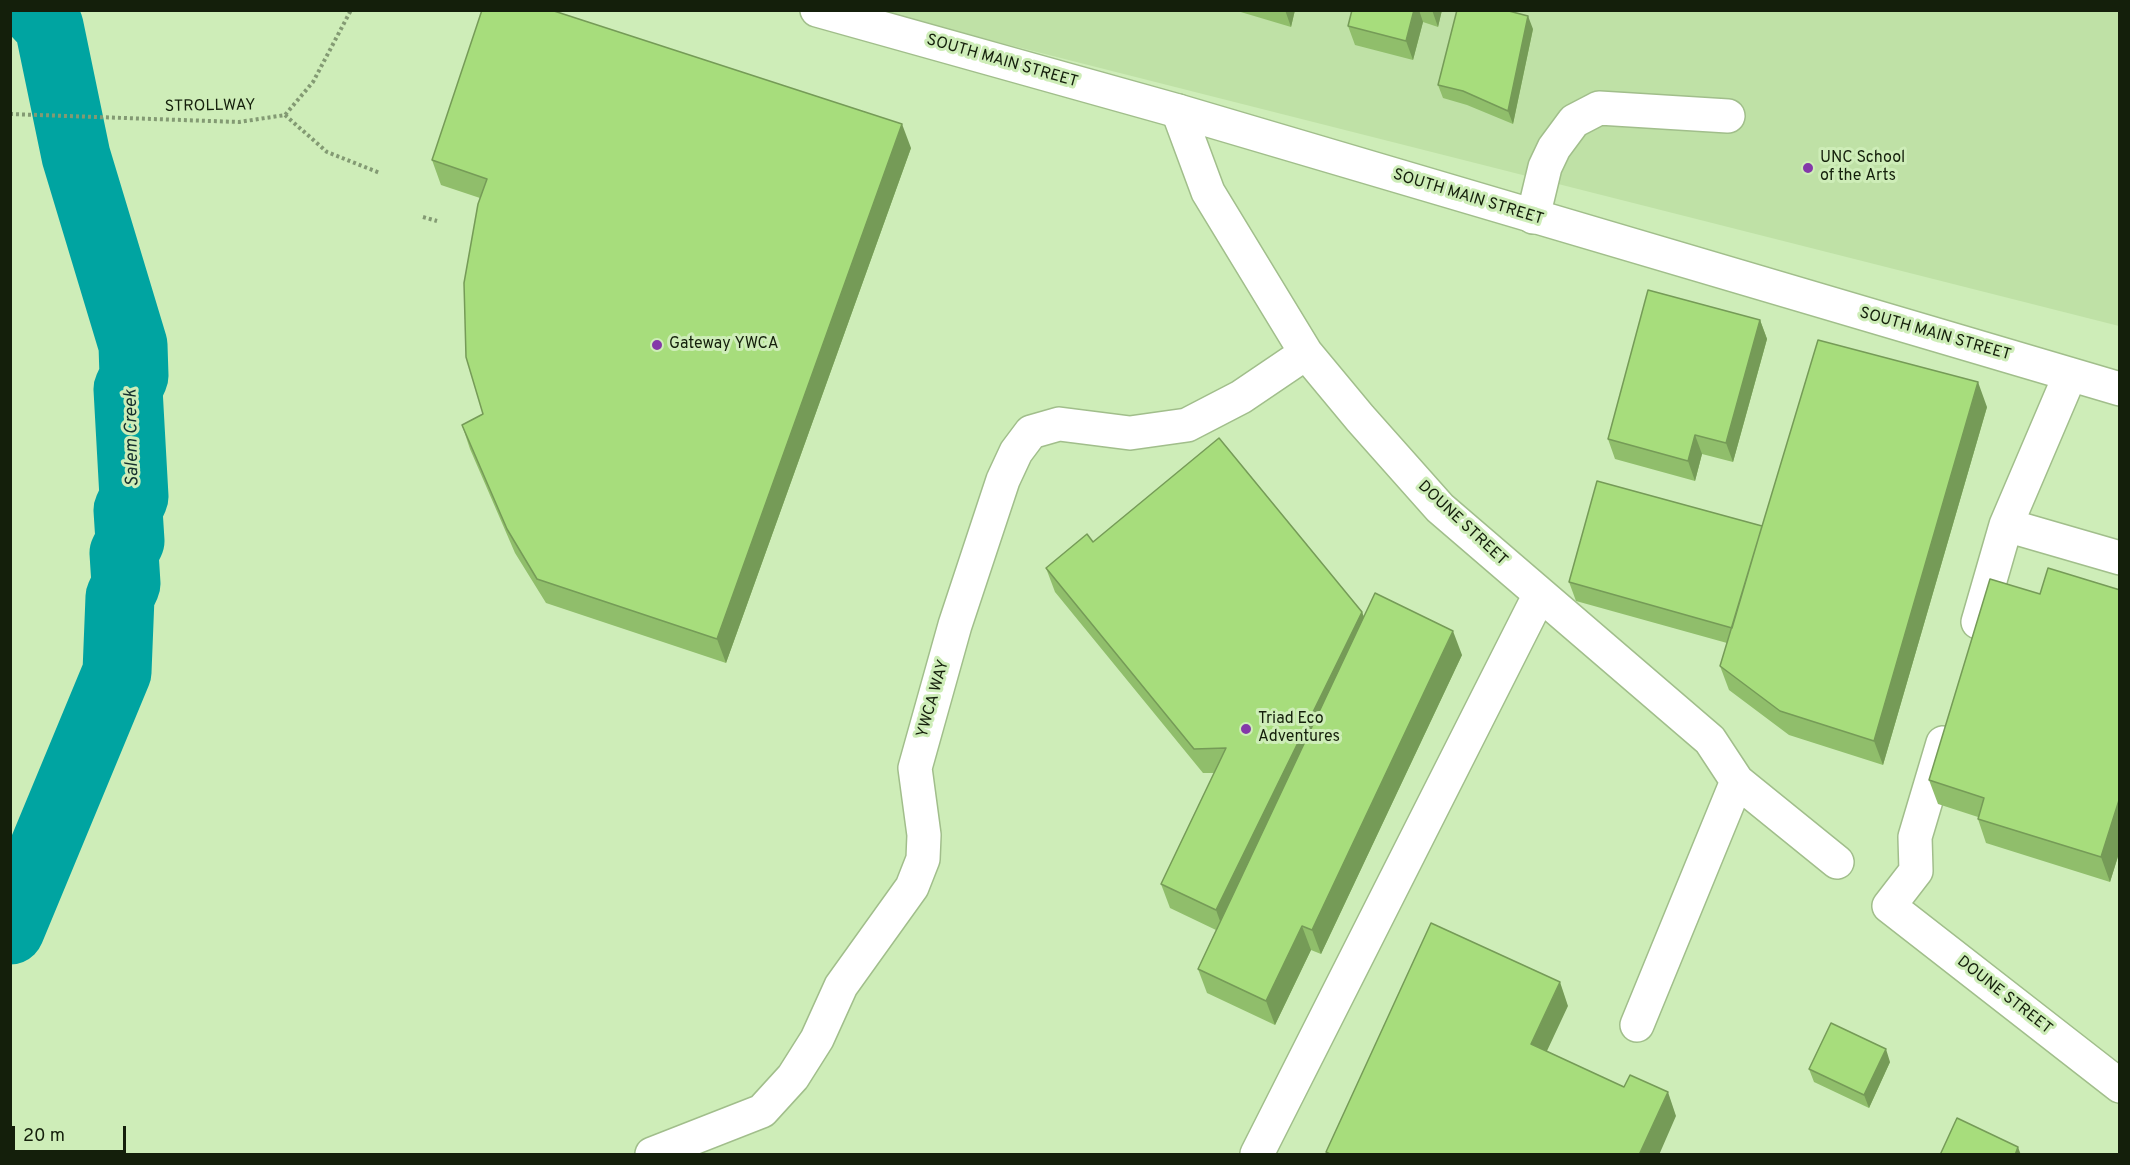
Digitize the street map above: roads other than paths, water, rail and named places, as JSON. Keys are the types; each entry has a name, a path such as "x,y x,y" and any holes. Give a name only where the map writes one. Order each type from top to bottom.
{"street":[{"name":"SOUTH MAIN STREET","path":"817,10 1178,111 2120,388"},
{"path":"1533,217 1545,167 1554,148 1574,121 1599,108 1728,116"},
{"name":"DOUNE STREET","path":"1178,111 1208,192 1306,352 1440,508 1710,740 1737,781 1837,862"},
{"name":"YWCA WAY","path":"652,1155 762,1111 793,1077 817,1039 841,986 865,949 912,887 924,859 924,835 915,768 925,726 1003,480 1016,452 1031,432 1059,424 1130,433 1187,425 1241,397 1306,352"},
{"path":"1971,648 2006,525 2070,375"},
{"path":"2006,525 2120,558"},
{"path":"1257,1155 1540,594"},
{"name":"DOUNE STREET","path":"1951,715 1915,837 1916,871 1889,906 2120,1086"},
{"path":"1637,1025 1737,781"}],"waterway":[{"name":"Salem Creek","path":"10,930 117,672 120,597 126,584 124,553 130,541 128,510 134,497 128,389 134,376 133,345 76,156 49,26 34,10"}],"place":[{"name":"UNC School of the Arts","path":"1808,168"},
{"name":"Gateway YWCA","path":"657,345"},
{"name":"Triad Eco Adventures","path":"1246,729"}]}
